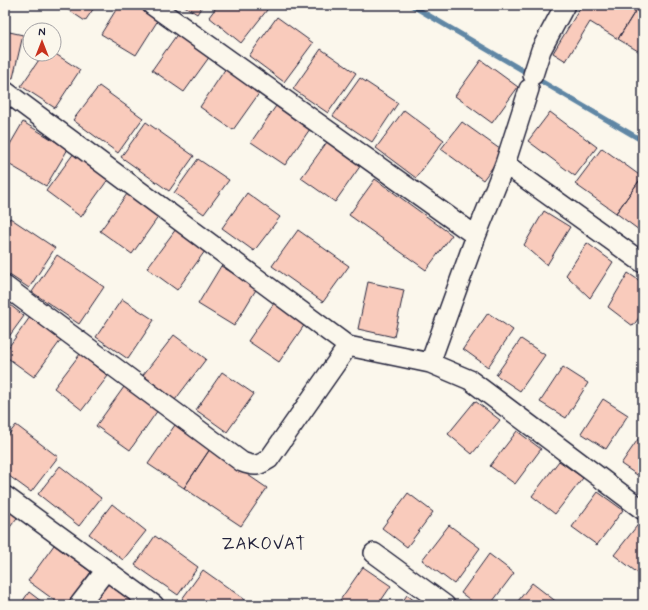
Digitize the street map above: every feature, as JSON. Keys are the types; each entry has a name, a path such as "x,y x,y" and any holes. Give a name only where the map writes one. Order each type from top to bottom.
{"street":[{"path":"152,5 476,236"},
{"path":"430,363 476,236 505,164 541,50 565,5"},
{"path":"5,91 348,346 430,363 470,380 643,510"},
{"path":"505,164 643,263"},
{"path":"5,286 242,462 252,466 261,464 269,458 348,346"},
{"path":"5,496 154,605"},
{"path":"374,553 445,605"},
{"path":"79,605 106,570"}],"building":[{"path":"61,5 96,5 85,21"},
{"path":"119,5 139,5 160,17 136,55 101,34"},
{"path":"183,5 203,5 197,14"},
{"path":"218,5 260,5 267,10 241,43 209,17"},
{"path":"582,5 639,5 618,39 590,22 566,61 553,53"},
{"path":"639,5 643,5 643,54 618,39"},
{"path":"277,17 313,43 284,82 249,56"},
{"path":"5,31 22,35 22,39 13,78 5,77"},
{"path":"178,33 210,56 184,92 152,70"},
{"path":"321,49 356,73 328,113 293,89"},
{"path":"62,58 80,70 55,108 21,86 38,62 62,62"},
{"path":"481,60 518,87 492,123 455,96"},
{"path":"226,68 260,92 233,130 200,107"},
{"path":"360,78 398,103 372,142 333,116"},
{"path":"99,86 143,118 118,153 73,120"},
{"path":"276,106 310,129 285,165 251,142"},
{"path":"404,110 444,140 416,178 376,148"},
{"path":"550,112 597,147 575,176 528,141"},
{"path":"23,122 68,149 46,186 5,162 5,153"},
{"path":"146,122 194,156 169,191 121,157"},
{"path":"462,122 504,152 483,180 441,149"},
{"path":"327,142 361,165 335,202 301,178"},
{"path":"602,148 642,177 616,213 575,184"},
{"path":"74,153 109,178 81,217 46,191"},
{"path":"198,159 229,180 204,214 174,193"},
{"path":"375,179 452,235 426,270 349,215"},
{"path":"639,181 643,184 643,233 616,213"},
{"path":"247,193 280,217 254,251 222,228"},
{"path":"127,194 159,216 132,254 100,231"},
{"path":"544,211 570,227 547,265 524,245"},
{"path":"10,218 55,248 29,288 5,272 5,227"},
{"path":"176,229 205,251 177,290 147,268"},
{"path":"298,230 349,266 323,302 272,266"},
{"path":"587,243 613,262 590,298 566,275"},
{"path":"57,255 104,287 79,324 32,292"},
{"path":"221,266 257,288 234,326 198,304"},
{"path":"628,273 643,283 643,312 633,326 608,307"},
{"path":"368,282 404,290 394,337 358,329"},
{"path":"122,299 154,320 128,359 96,337"},
{"path":"5,301 24,316 5,342"},
{"path":"274,303 305,324 279,362 248,341"},
{"path":"488,313 513,330 488,367 463,349"},
{"path":"30,317 61,340 34,377 5,356 5,352"},
{"path":"174,335 206,359 175,400 143,375"},
{"path":"521,339 545,355 520,391 496,375"},
{"path":"80,354 108,376 82,410 54,388"},
{"path":"563,367 588,383 566,418 540,402"},
{"path":"222,372 254,394 227,432 196,410"},
{"path":"124,387 158,410 130,450 96,426"},
{"path":"603,399 628,415 606,449 581,433"},
{"path":"475,401 500,420 472,454 448,434"},
{"path":"16,425 58,457 31,492 5,473 5,439"},
{"path":"175,425 210,449 184,488 148,464"},
{"path":"517,431 541,449 515,484 490,466"},
{"path":"643,432 643,479 621,464"},
{"path":"210,449 267,488 241,526 184,488"},
{"path":"559,461 583,478 555,514 532,496"},
{"path":"60,466 101,498 79,526 38,494"},
{"path":"598,492 623,510 597,545 572,527"},
{"path":"408,493 433,512 407,547 382,528"},
{"path":"112,504 146,531 123,560 89,534"},
{"path":"5,505 19,515 5,534"},
{"path":"640,522 643,524 643,568 639,574 614,555"},
{"path":"449,525 480,548 454,584 422,560"},
{"path":"155,536 198,567 178,595 135,565"},
{"path":"54,545 91,572 67,605 61,605 28,581"},
{"path":"489,554 514,573 490,605 477,605 461,593"},
{"path":"363,567 391,586 378,605 341,605 338,603"},
{"path":"203,570 244,599 240,605 191,605 182,599"},
{"path":"106,583 137,605 90,605"},
{"path":"532,583 558,603 557,605 515,605"},
{"path":"29,592 46,605 20,605"},
{"path":"407,595 420,605 400,605"}],"waterway":[{"path":"411,5 643,141"}],"district":[{"name":"ZAKOVAT","path":"264,543"}]}
